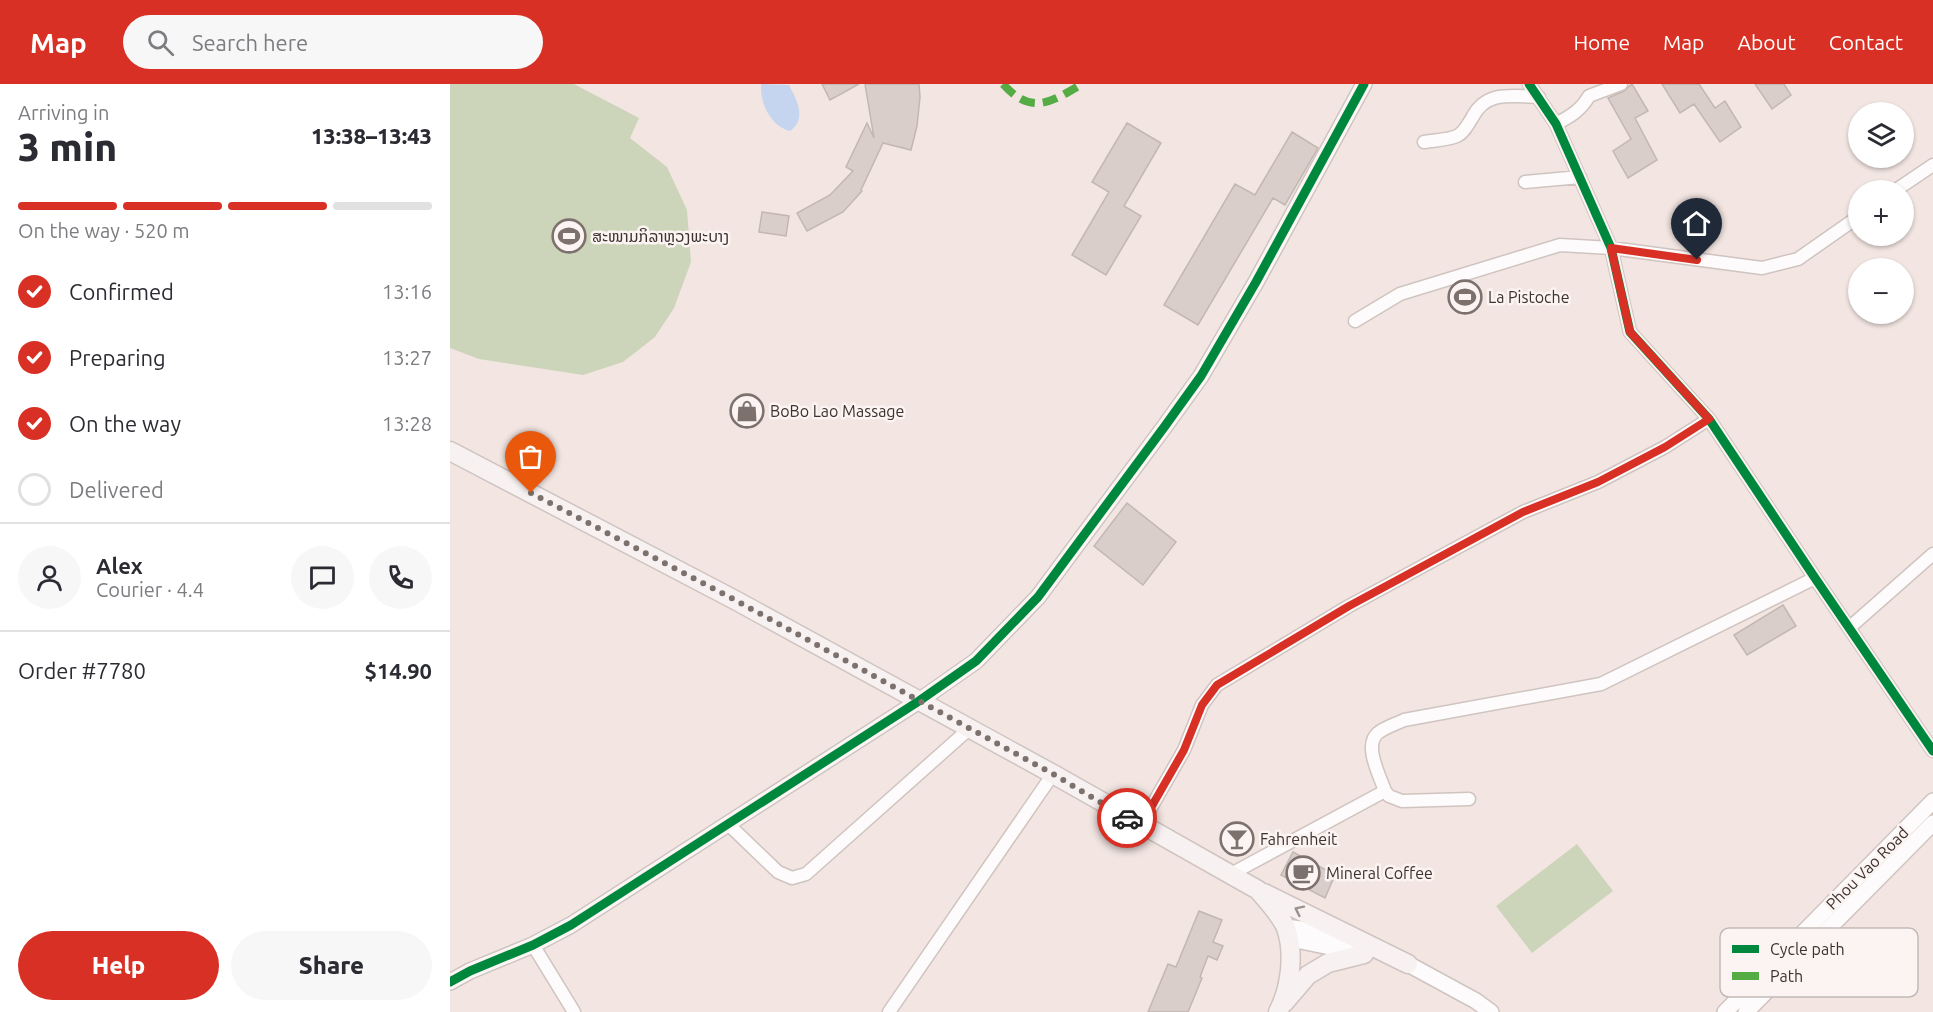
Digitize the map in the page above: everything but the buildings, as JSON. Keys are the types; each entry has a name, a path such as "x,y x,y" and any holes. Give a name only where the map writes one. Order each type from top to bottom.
{"main road":[{"path":"450,451 677,568 1053,774 1258,890 1408,964"},
{"path":"1258,890 1273,907 1287,934 1290,962 1279,1010"},
{"path":"1279,1010 1308,975 1328,963 1364,954"}],"street":[{"path":"450,982 470,971 533,945 571,925 919,701 976,661 1038,597 1201,376 1256,282 1364,84"},
{"path":"1529,84 1557,124 1611,248 1630,332 1709,419 1933,751"},
{"path":"1557,124 1575,114 1589,96 1621,84"},
{"path":"1424,142 1459,136 1467,127 1477,107 1486,100 1504,95 1539,98"},
{"path":"1911,180 1933,165"},
{"path":"1525,182 1580,177"},
{"path":"1355,321 1400,294 1560,246 1611,248 1762,268 1798,259 1848,224"},
{"path":"1141,825 1184,750 1202,705 1217,685 1349,606 1523,512 1598,482 1665,447 1709,419"},
{"path":"1849,628 1933,554"},
{"path":"1469,799 1402,801 1389,796 1384,791 1371,750 1372,741 1377,734 1404,720 1601,684 1815,578"},
{"path":"728,824 778,872 792,878 807,874 969,729"},
{"path":"890,1012 1053,774"},
{"path":"1231,874 1384,791"},
{"name":"Phou Vao Road","path":"1808,928 1933,801"},
{"name":"Phou Vao Road","path":"1829,928 1933,823"},
{"path":"1287,934 1303,929 1327,934 1408,964 1476,1001 1491,1012"},
{"path":"1287,934 1301,941 1408,964"},
{"path":"533,945 574,1012"},
{"name":"Phou Vao Road","path":"1725,1012 1740,997"},
{"name":"Phou Vao Road","path":"1746,1012 1761,997"}],"green space":[{"name":"ສະໜາມກິລາຫຼວງພະບາງ","path":"450,84 574,84 639,118 630,138 667,167 687,210 691,262 674,308 655,337 623,362 583,375 479,359 450,348"},
{"path":"1577,844 1613,891 1532,953 1496,906"}],"water":[{"path":"761,84 789,85 799,109 798,121 790,131 777,124 768,113 762,99"}],"marked path":[{"path":"1003,84 1013,94 1033,103 1051,100 1082,84"}],"cycle path":[{"path":"450,982 470,971 533,945 571,925 919,701 976,661 1038,597 1201,376 1256,282 1364,84"},
{"path":"1529,84 1556,124 1611,248 1630,332 1709,419 1933,751"}],"way so far":[{"path":"531,493 735,600 1053,774 1127,818"}],"place":[{"name":"ສະໜາມກິລາຫຼວງພະບາງ","path":"569,236"},
{"name":"La Pistoche","path":"1465,297"},
{"name":"BoBo Lao Massage","path":"747,411"},
{"name":"Fahrenheit","path":"1237,839"},
{"name":"Mineral Coffee","path":"1303,873"}],"route":[{"path":"1127,818 1141,825 1184,750 1202,705 1217,685 1349,606 1523,512 1598,482 1665,447 1709,419 1630,332 1611,248 1697,260"}]}
